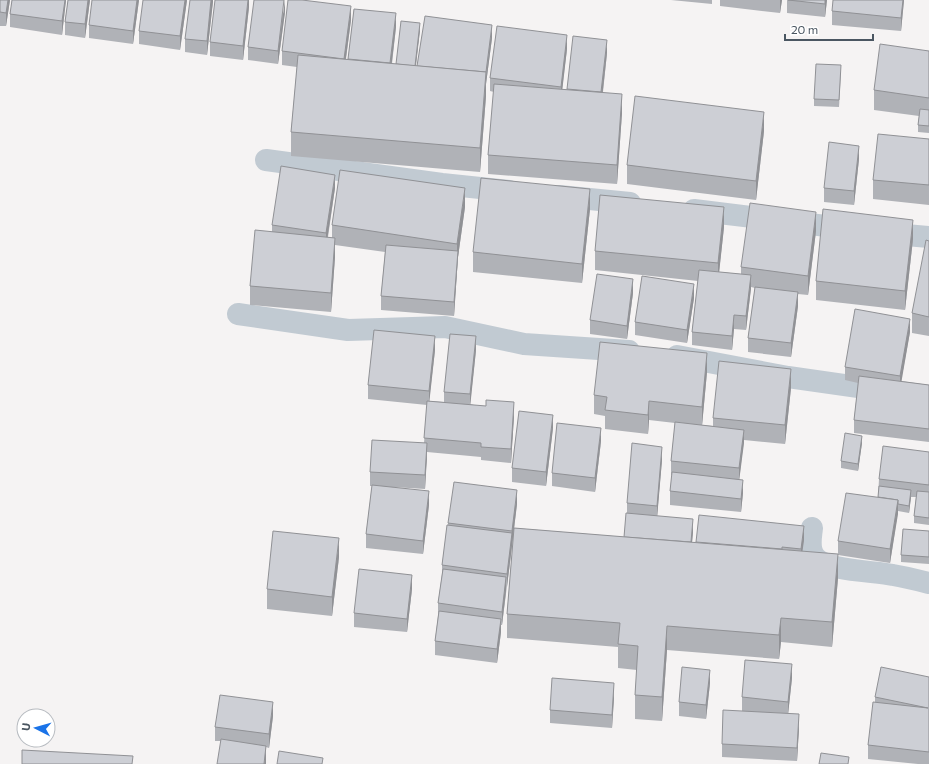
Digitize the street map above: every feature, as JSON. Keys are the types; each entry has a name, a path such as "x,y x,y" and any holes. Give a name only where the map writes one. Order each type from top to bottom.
{"street":[{"path":"266,160 442,184 652,206"},
{"path":"674,208 818,226 929,237"},
{"path":"238,314 348,330 445,327 524,344 652,353 788,377 929,397"},
{"path":"812,528 810,547 815,557 821,563 844,569 892,574 929,583"}],"building":[{"path":"0,0 8,0 6,13 0,12"},
{"path":"12,0 65,0 62,21 10,14"},
{"path":"68,0 88,0 85,24 65,22"},
{"path":"92,0 137,0 133,31 89,25"},
{"path":"143,0 185,0 180,36 139,31"},
{"path":"190,0 211,0 207,41 185,39"},
{"path":"215,0 248,0 243,46 210,42"},
{"path":"254,0 284,0 278,51 248,47"},
{"path":"288,0 302,0 351,6 344,59 282,51"},
{"path":"788,0 825,0 825,4"},
{"path":"833,0 903,0 901,18 832,11"},
{"path":"354,9 396,13 390,63 348,59"},
{"path":"425,16 492,25 486,72 417,66"},
{"path":"401,21 420,23 415,66 396,64"},
{"path":"497,26 567,35 561,87 490,78"},
{"path":"573,36 607,40 601,92 567,89"},
{"path":"880,44 929,51 929,98 874,90"},
{"path":"298,55 486,72 480,148 291,132"},
{"path":"816,64 841,65 839,100 814,99"},
{"path":"494,84 622,94 617,165 488,155"},
{"path":"635,96 764,112 756,181 627,165"},
{"path":"920,109 929,110 929,126 918,125"},
{"path":"878,134 929,139 929,185 873,180"},
{"path":"829,142 859,146 854,191 824,188"},
{"path":"281,166 335,175 326,233 272,225"},
{"path":"340,170 465,188 457,244 332,225"},
{"path":"481,178 590,189 582,264 473,252"},
{"path":"600,195 724,207 718,263 595,251"},
{"path":"750,203 816,212 808,276 741,267"},
{"path":"823,209 913,220 905,291 816,281"},
{"path":"255,230 335,238 331,293 250,286"},
{"path":"926,240 929,241 929,317 912,313"},
{"path":"386,245 458,251 454,302 381,296"},
{"path":"699,270 751,275 746,316 734,315 732,336 692,332"},
{"path":"597,274 633,279 627,326 590,320"},
{"path":"642,276 694,284 687,330 635,322"},
{"path":"755,287 798,292 791,343 748,338"},
{"path":"855,309 910,319 900,376 845,367"},
{"path":"374,330 435,336 429,391 368,385"},
{"path":"450,334 476,336 470,394 444,392"},
{"path":"600,342 707,353 702,407 649,401 648,415 605,410 607,397 594,395"},
{"path":"719,361 791,369 785,425 713,418"},
{"path":"859,376 929,385 929,429 854,420"},
{"path":"486,400 514,402 511,449 481,447 481,443 424,438 427,401 486,406"},
{"path":"519,411 553,415 546,472 512,468"},
{"path":"675,422 744,430 739,468 671,461"},
{"path":"557,423 601,428 595,478 552,473"},
{"path":"845,433 862,436 858,464 841,461"},
{"path":"372,440 427,443 425,475 370,472"},
{"path":"632,443 662,447 657,506 627,503"},
{"path":"883,446 929,452 929,485 879,479"},
{"path":"672,472 743,480 741,499 670,491"},
{"path":"454,482 517,490 512,531 448,523"},
{"path":"372,485 429,491 423,541 366,534"},
{"path":"879,486 911,490 909,506 898,504 898,500 878,497"},
{"path":"917,491 929,492 929,518 914,516"},
{"path":"846,493 898,500 890,549 838,541"},
{"path":"626,513 693,519 691,542 624,537"},
{"path":"699,515 804,526 801,549 782,547 782,549 696,542"},
{"path":"447,525 512,533 507,574 442,565"},
{"path":"514,528 838,554 832,622 781,618 779,635 667,626 662,697 635,695 638,646 618,644 620,623 507,614"},
{"path":"903,529 929,531 929,557 901,555"},
{"path":"273,531 339,538 332,597 267,589"},
{"path":"359,569 412,575 407,619 354,613"},
{"path":"443,569 506,577 502,612 438,603"},
{"path":"439,611 501,619 497,649 435,641"},
{"path":"745,660 792,664 788,702 742,697"},
{"path":"682,667 710,670 706,705 679,702"},
{"path":"881,667 929,677 929,752 868,745 873,702 928,708 875,697"},
{"path":"552,678 614,683 612,715 550,710"},
{"path":"220,695 273,702 269,734 215,727"},
{"path":"723,710 799,714 797,748 722,744"},
{"path":"221,739 266,746 264,764 217,764"},
{"path":"22,750 133,756 132,764 22,764"},
{"path":"279,751 323,758 322,764 277,764"},
{"path":"821,753 849,757 848,764 819,764"}]}
